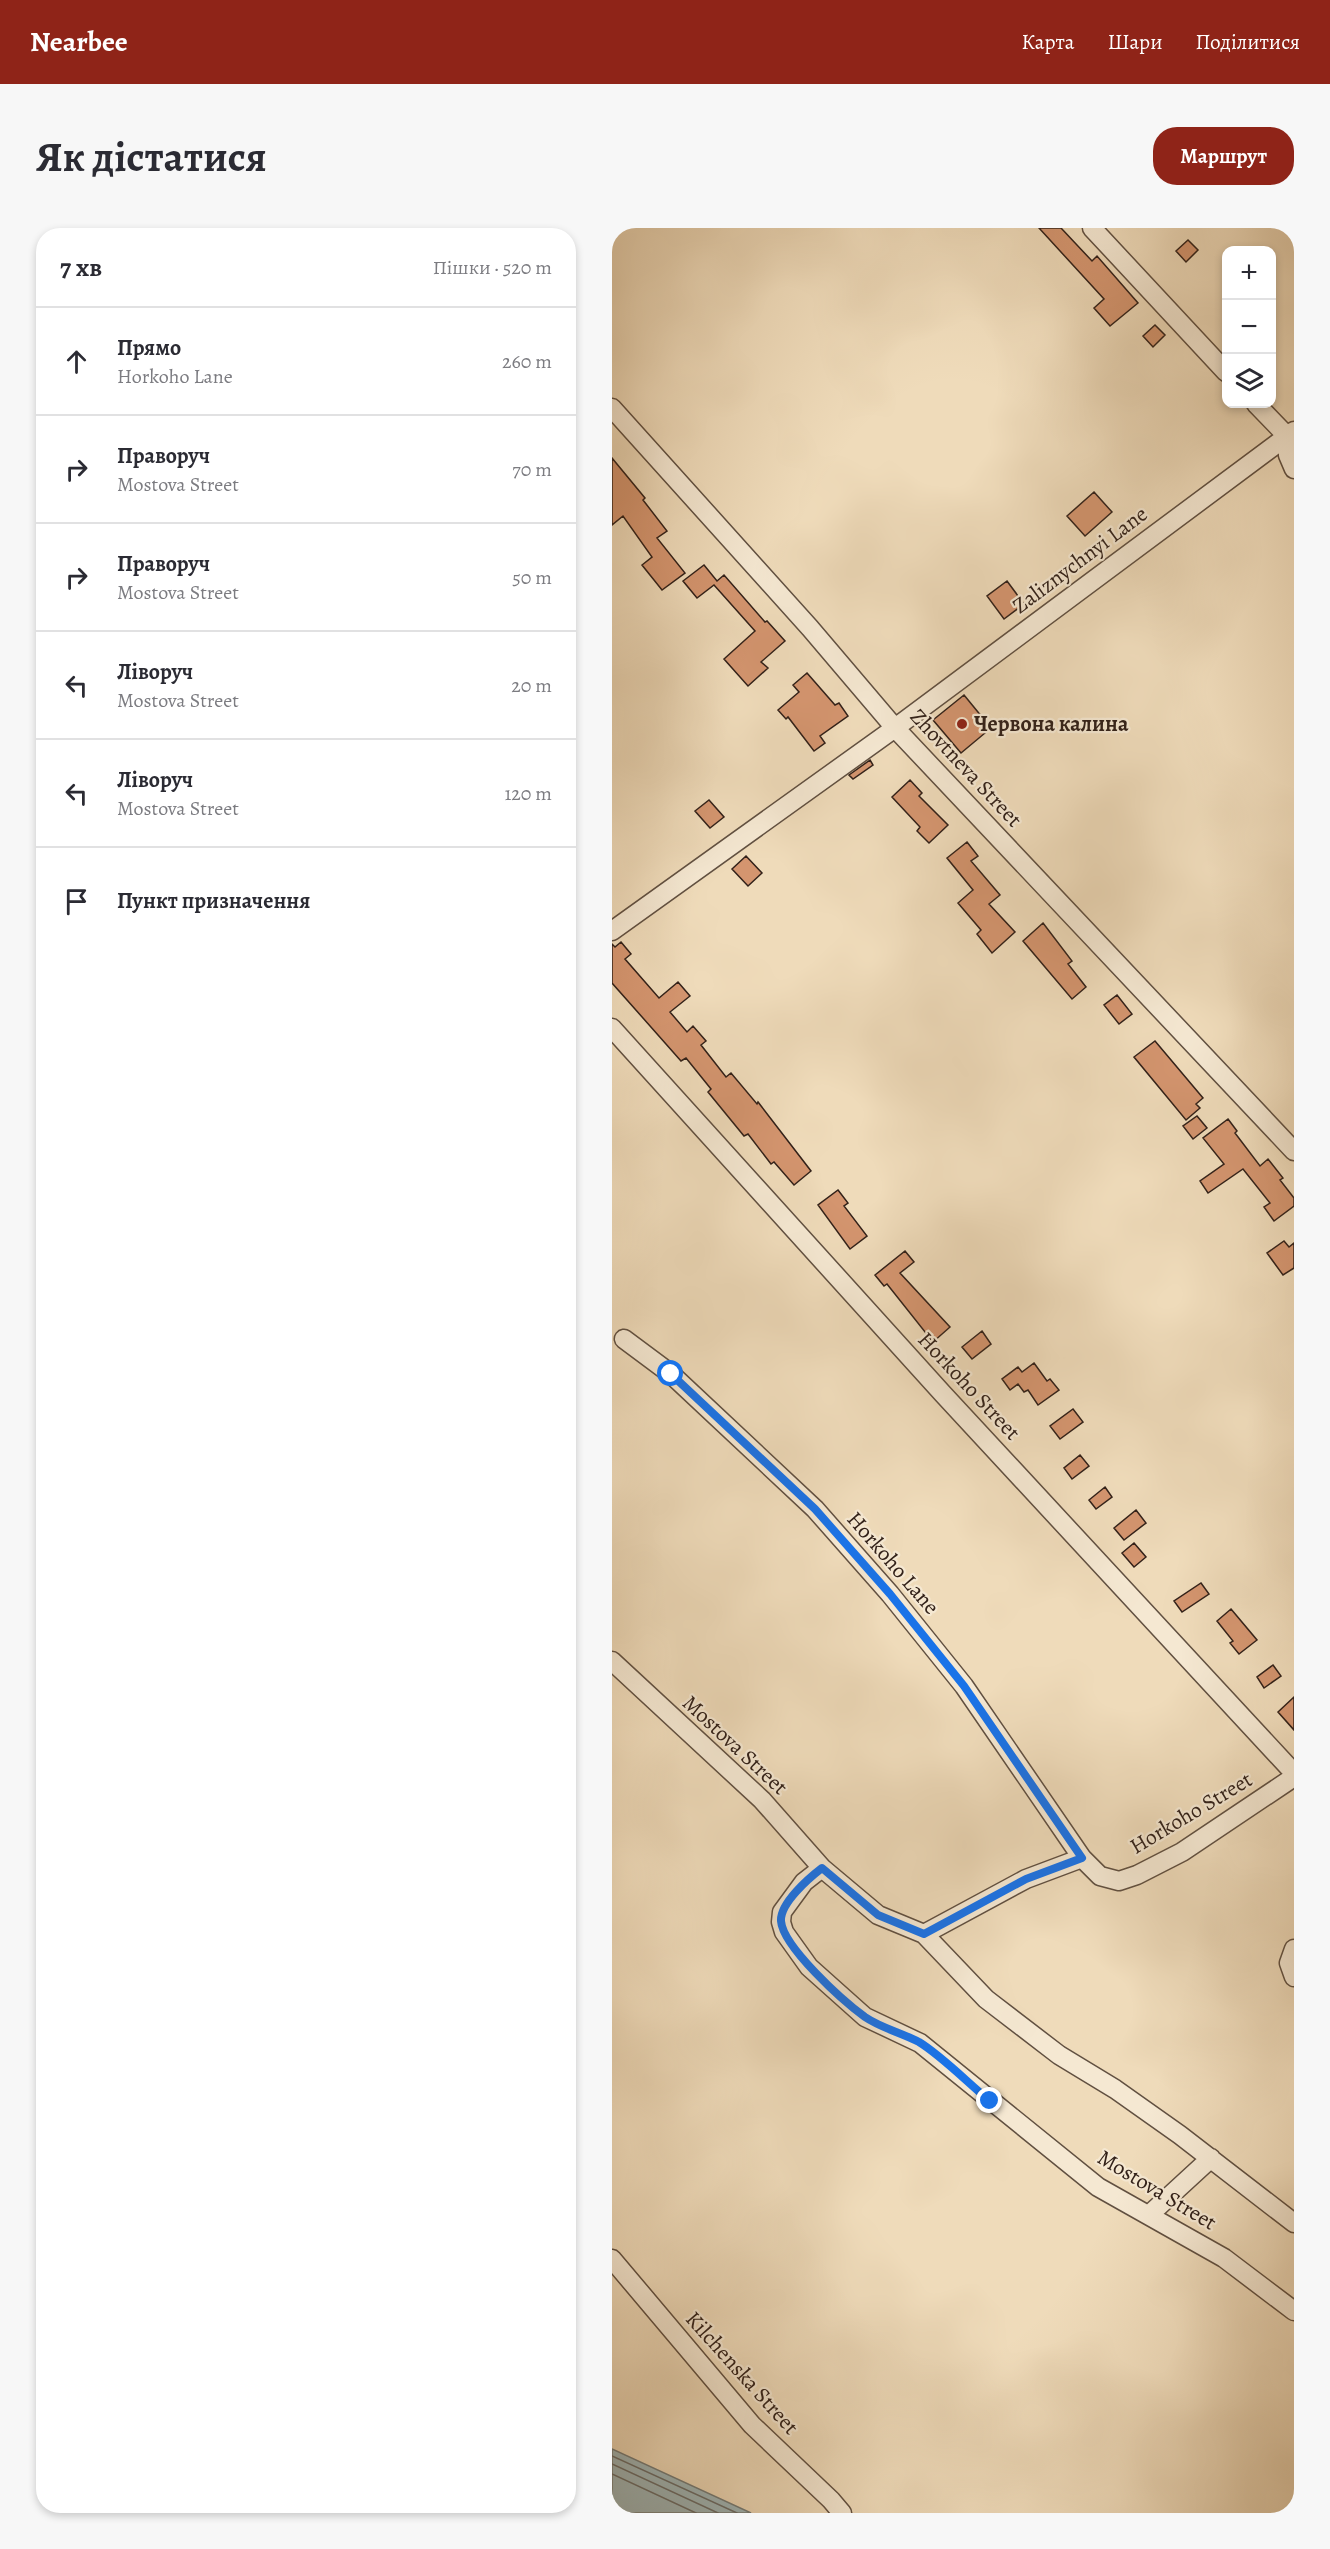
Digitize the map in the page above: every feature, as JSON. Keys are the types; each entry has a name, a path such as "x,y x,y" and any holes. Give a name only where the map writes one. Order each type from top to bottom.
{"street":[{"path":"1092,228 1222,367"},
{"name":"Zhovtneva Street","path":"612,408 810,628 895,728 1294,1151"},
{"path":"1261,408 1290,434 1288,455 1294,469"},
{"name":"Zaliznychnyi Lane","path":"612,931 895,728 1290,434"},
{"name":"Horkoho Street","path":"612,1028 943,1394 1294,1775 1182,1852 1137,1875 1119,1881 1100,1876 1082,1858"},
{"name":"Horkoho Lane","path":"624,1339 671,1374 815,1509 890,1594 964,1686 1082,1858"},
{"name":"Mostova Street","path":"612,1661 762,1800 822,1868 878,1915 924,1934 986,1999 1059,2055 1114,2090 1211,2158 1294,2223"},
{"path":"924,1934 1026,1879 1082,1858"},
{"name":"Mostova Street","path":"822,1868 804,1882 782,1912 781,1922 784,1932 809,1968 865,2017 920,2043 1098,2187 1224,2258 1294,2311"},
{"path":"1294,1949 1289,1963 1294,1977"},
{"path":"1149,2215 1211,2158"},
{"name":"Kilchenska Street","path":"612,2259 752,2425 842,2513"}],"water":[{"path":"612,2449 751,2513 612,2513"}],"building":[{"path":"1039,228 1061,228 1092,261 1097,256 1138,303 1110,326 1094,308 1104,299"},
{"path":"1188,240 1198,250 1186,262 1176,251"},
{"path":"1155,325 1165,335 1153,347 1143,336"},
{"path":"612,458 645,498 643,500 667,531 657,538 685,573 662,590 642,565 652,557 623,516 612,525"},
{"path":"1094,492 1112,512 1085,536 1067,516"},
{"path":"704,565 717,581 724,575 785,641 761,662 768,668 748,686 724,659 755,631 714,585 697,598 683,581"},
{"path":"1007,581 1024,604 1004,619 987,596"},
{"path":"807,673 835,705 839,703 848,716 820,736 825,743 814,751 788,717 786,719 778,710 799,692 793,685"},
{"name":"Червона калина","path":"964,695 991,728 961,753 933,720"},
{"path":"870,760 873,765 853,779 849,775"},
{"path":"910,780 922,793 919,796 948,825 929,843 917,831 920,827 892,797"},
{"path":"709,800 724,817 710,828 695,811"},
{"path":"967,842 978,856 971,861 1000,895 989,904 1015,932 992,953 977,934 981,930 958,903 973,890 947,858"},
{"path":"746,856 762,873 748,886 732,869"},
{"path":"1043,923 1072,961 1068,964 1086,987 1072,999 1023,941"},
{"path":"621,942 631,954 625,959 659,998 678,982 690,996 670,1012 687,1032 693,1026 706,1041 701,1045 726,1077 731,1073 757,1104 758,1102 811,1171 794,1185 774,1162 771,1164 748,1134 744,1136 708,1092 711,1089 686,1058 681,1061 612,983 612,944 615,947"},
{"path":"1117,995 1132,1014 1119,1024 1104,1005"},
{"path":"1155,1041 1203,1098 1196,1104 1200,1108 1186,1120 1134,1057"},
{"path":"1197,1116 1207,1128 1193,1139 1183,1126"},
{"path":"1228,1119 1237,1131 1235,1133 1260,1166 1268,1159 1283,1178 1280,1180 1294,1198 1294,1206 1274,1221 1264,1207 1270,1203 1243,1169 1208,1193 1200,1181 1224,1164 1203,1138"},
{"path":"838,1190 848,1203 844,1206 867,1236 850,1249 818,1205"},
{"path":"1284,1241 1289,1247 1294,1243 1294,1268 1283,1275 1267,1253"},
{"path":"905,1251 914,1262 900,1273 950,1327 933,1342 887,1284 884,1286 875,1275"},
{"path":"982,1331 991,1344 972,1359 962,1347"},
{"path":"1034,1363 1047,1381 1050,1379 1059,1390 1038,1405 1028,1390 1024,1392 1018,1384 1010,1390 1002,1379 1018,1367 1022,1372"},
{"path":"1073,1409 1083,1422 1060,1439 1050,1426"},
{"path":"1080,1455 1089,1466 1072,1479 1064,1468"},
{"path":"1105,1487 1112,1497 1096,1509 1089,1500"},
{"path":"1136,1510 1146,1523 1124,1540 1114,1528"},
{"path":"1134,1543 1146,1557 1134,1567 1122,1553"},
{"path":"1201,1583 1209,1594 1182,1612 1174,1601"},
{"path":"1231,1609 1257,1640 1239,1654 1230,1643 1233,1641 1217,1621"},
{"path":"1273,1665 1281,1676 1264,1688 1257,1677"},
{"path":"1294,1697 1294,1730 1278,1712"}],"place":[{"name":"Червона калина","path":"962,724"}],"route":[{"path":"671,1374 815,1509 890,1594 964,1686 1082,1858 1026,1879 924,1934 878,1915 822,1868 804,1882 782,1912 781,1922 784,1932 809,1968 865,2017 920,2043 990,2101"}]}
